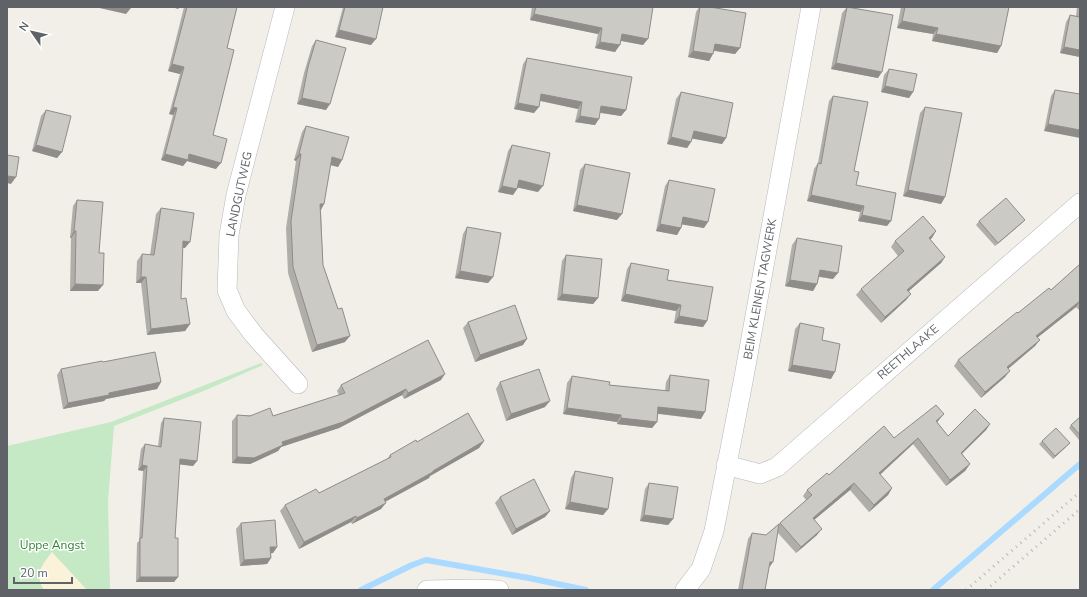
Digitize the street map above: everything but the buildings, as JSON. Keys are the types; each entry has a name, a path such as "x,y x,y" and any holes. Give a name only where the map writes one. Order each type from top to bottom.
{"street":[{"name":"LANDGUTWEG","path":"285,7 236,195 229,235 227,290 236,311 254,335 298,384"},
{"name":"BEIM KLEINEN TAGWERK","path":"685,590 701,569 714,531 811,7"},
{"name":"REETHLAAKE","path":"726,465 760,474 777,467 1080,203"},
{"path":"427,590 499,590"}],"green space":[{"name":"Uppe Angst","path":"261,363 263,365 206,390 114,426 108,501 110,590 7,590 7,446 111,422"}],"sand":[{"path":"52,552 87,590 44,590 40,579 40,570"}],"waterway":[{"path":"933,590 1080,464"},
{"path":"361,590 412,565 426,560 529,578 586,590"}],"railway":[{"path":"966,590 1080,492"},
{"path":"986,590 1080,509"}]}
